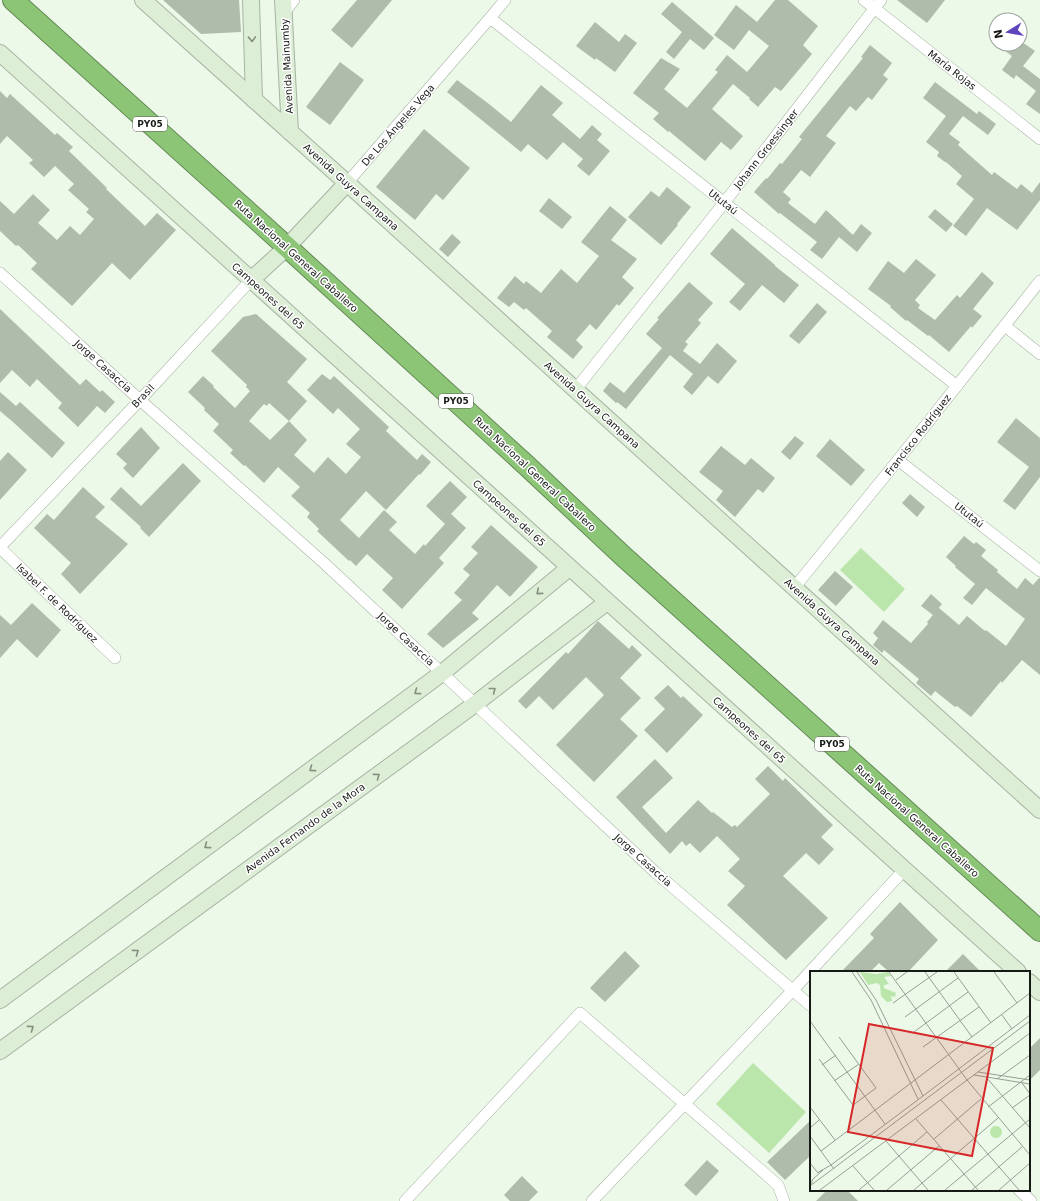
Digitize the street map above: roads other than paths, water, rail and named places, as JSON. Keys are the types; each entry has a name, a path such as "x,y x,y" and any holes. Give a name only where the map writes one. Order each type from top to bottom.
{"highway":[{"name":"Ruta Nacional General Caballero","path":"13,0 287,247 526,465 623,556 1040,931"}],"street":[{"name":"Avenida Guyra Campana","path":"143,0 1040,810"},
{"path":"251,0 254,100"},
{"path":"284,6 294,0"},
{"name":"De Los Ángeles Vega","path":"287,247 347,183 504,0"},
{"name":"María Rojas","path":"864,0 878,4 1040,139"},
{"name":"Johann Groessinger","path":"575,390 724,203 878,4"},
{"name":"Avenida Mainumby","path":"284,6 290,132"},
{"name":"Ututaú","path":"490,18 956,386"},
{"name":"Campeones del 65","path":"0,53 1017,971"},
{"name":"Brasil","path":"0,548 251,280 287,247"},
{"name":"Jorge Casaccia","path":"0,273 140,400 324,563 655,872 810,1005"},
{"name":"Francisco Rodríguez","path":"794,588 1040,281"},
{"path":"1004,326 1040,354"},
{"name":"Ututaú","path":"898,460 1040,571"},
{"name":"Isabel F. de Rodríguez","path":"0,548 115,658"},
{"path":"0,1000 442,673 569,568"},
{"name":"Avenida Fernando de la Mora","path":"0,1051 475,704 607,602"},
{"path":"811,971 904,870"},
{"path":"592,1201 810,972"},
{"path":"1030,983 1040,992"},
{"path":"405,1201 580,1013 778,1185 784,1201"},
{"path":"1020,1191 1031,1201"}]}
